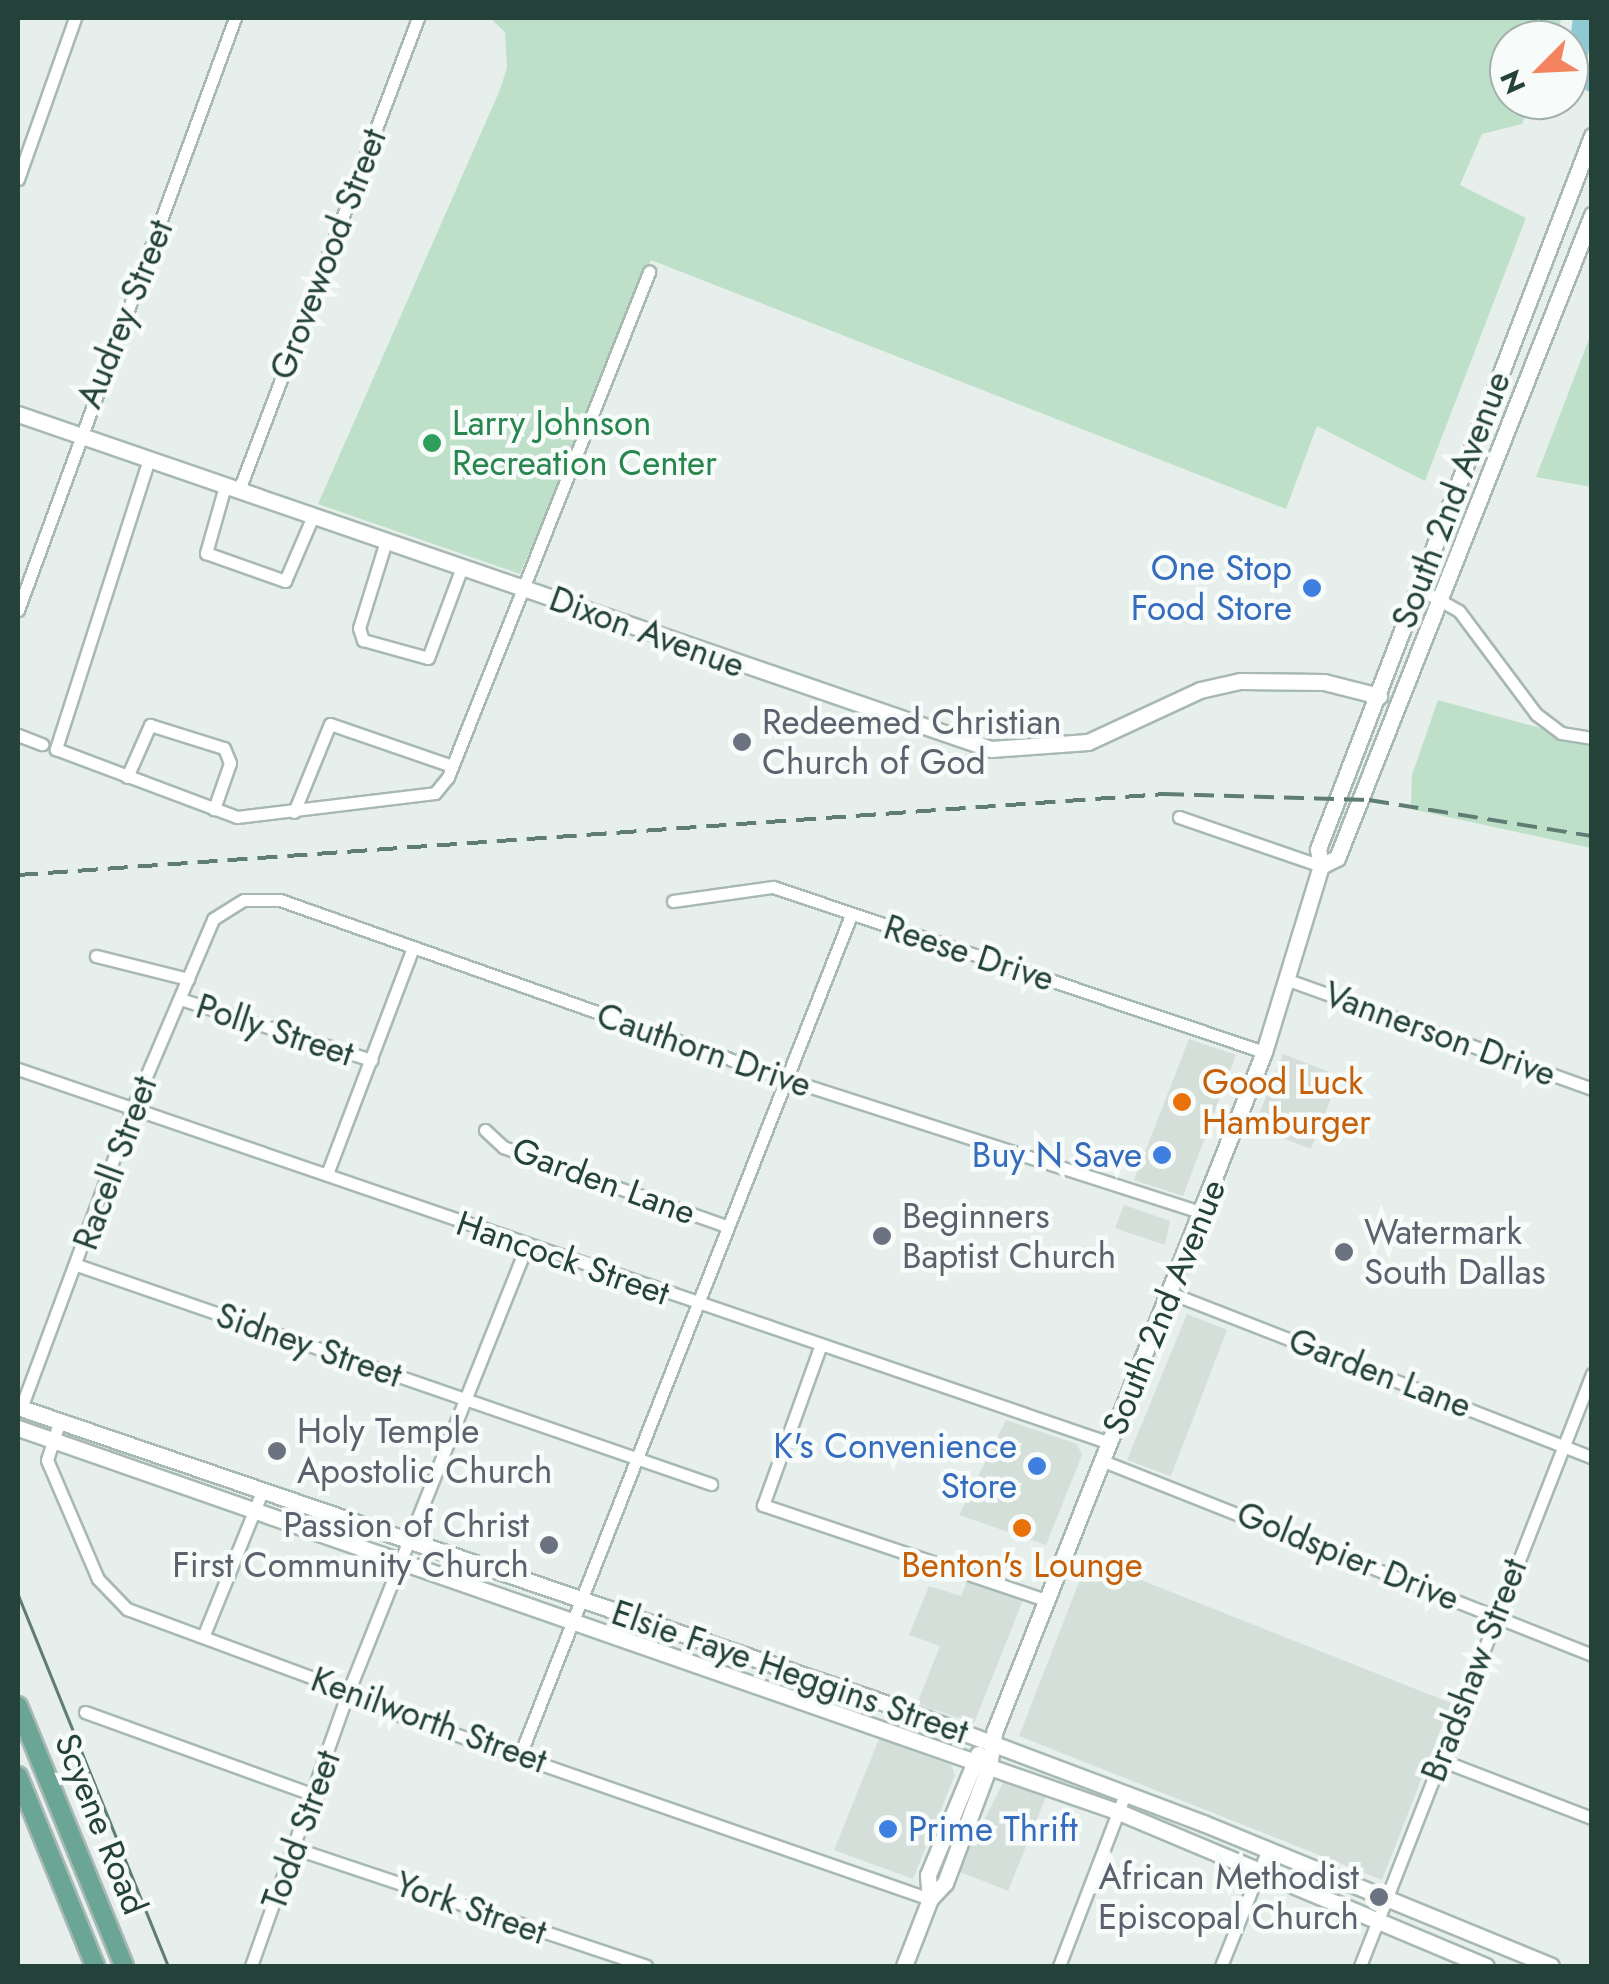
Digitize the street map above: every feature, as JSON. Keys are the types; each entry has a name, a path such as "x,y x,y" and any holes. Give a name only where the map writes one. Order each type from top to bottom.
{"main road":[{"name":"South 2nd Avenue","path":"904,1966 930,1899 946,1882 989,1766 990,1742 1264,1052 1322,866 1318,849 1592,136"},
{"path":"1564,204 1592,215"},
{"name":"South 2nd Avenue","path":"1322,866 1337,858 1592,215"},
{"name":"Dixon Avenue","path":"18,414 991,749 1088,742 1200,690 1240,680 1324,682 1379,696"},
{"name":"Elsie Faye Heggins Street","path":"19,1407 59,1424 888,1704 1268,1849 1513,1959 1551,1966"},
{"name":"Elsie Faye Heggins Street","path":"18,1428 1118,1812 1260,1866 1486,1966"},
{"path":"881,1727 888,1704"},
{"name":"Scyene Road","path":"19,1712 124,1966"},
{"name":"South 2nd Avenue","path":"930,1899 928,1875 971,1760 990,1742"},
{"name":"Scyene Road","path":"18,1776 95,1966"}],"street":[{"path":"18,179 75,18"},
{"name":"Audrey Street","path":"18,610 77,434 148,263 234,18"},
{"name":"Grovewood Street","path":"313,516 285,581 206,553 418,18"},
{"path":"148,459 56,750 236,817 428,796 442,787 452,766 649,272"},
{"path":"386,541 359,628 364,640 428,658 462,567"},
{"path":"1418,588 1440,597 1490,648 1536,714 1561,733 1592,738"},
{"name":"Dixon Avenue","path":"1379,696 1398,702"},
{"path":"127,777 150,724 224,748 230,763 214,810"},
{"path":"294,812 330,724 452,766"},
{"path":"18,735 42,744"},
{"path":"1179,817 1322,866"},
{"name":"Reese Drive","path":"673,901 712,900 759,885 1264,1052"},
{"name":"Cauthorn Drive","path":"213,919 228,906 264,898 786,1079 1201,1212"},
{"path":"520,1755 851,915"},
{"name":"Racell Street","path":"19,1407 77,1265 133,1107 213,919"},
{"path":"327,1174 412,950"},
{"name":"Polly Street","path":"96,956 188,979"},
{"name":"Vannerson Drive","path":"1288,980 1592,1089"},
{"name":"Polly Street","path":"180,1000 371,1060"},
{"name":"Hancock Street","path":"18,1069 327,1174 526,1248 1110,1443"},
{"name":"Garden Lane","path":"486,1130 504,1147 726,1226"},
{"name":"Todd Street","path":"251,1966 316,1796 347,1695 526,1248"},
{"name":"Sidney Street","path":"77,1265 711,1484"},
{"name":"Garden Lane","path":"1168,1292 1592,1457"},
{"path":"820,1346 763,1506 1045,1600"},
{"name":"Bradshaw Street","path":"1360,1966 1493,1614 1592,1374"},
{"name":"Kenilworth Street","path":"59,1424 48,1460 105,1591 127,1609 347,1695 930,1899"},
{"name":"Goldspier Drive","path":"1103,1461 1592,1655"},
{"path":"203,1637 262,1492"},
{"path":"85,1712 316,1796"},
{"path":"1438,1759 1592,1818"},
{"path":"1058,1966 1126,1794"},
{"name":"York Street","path":"297,1848 646,1966"},
{"path":"1220,1966 1268,1849"}],"shaded area":[{"path":"1189,1039 1236,1055 1183,1196 1134,1180"},
{"path":"1283,1054 1340,1076 1311,1149 1254,1127"},
{"path":"1124,1205 1170,1221 1165,1245 1115,1228"},
{"path":"1187,1314 1227,1330 1171,1476 1127,1460"},
{"path":"1006,1420 1077,1444 1082,1455 1046,1545 959,1515"},
{"path":"1088,1559 1451,1703 1382,1880 1019,1736"},
{"path":"967,1582 1023,1600 974,1723 917,1704 940,1646 909,1635 929,1586 961,1596"},
{"path":"879,1739 951,1765 955,1775 913,1879 834,1850"},
{"path":"1004,1781 1046,1797 1008,1891 958,1871"}],"green space":[{"path":"490,18 1562,18 1489,20 1489,120 1524,120 1522,124 1482,134 1460,185 1526,218 1425,481 1317,426 1286,509 651,260 520,574 318,504 499,92 507,68 505,32"},
{"path":"1591,334 1591,487 1536,477"},
{"path":"1438,700 1591,742 1591,848 1411,809 1412,775"}],"waterway":[{"path":"1583,18 1576,69 1592,82"}],"tram line":[{"path":"18,1594 168,1966"}],"railway":[{"path":"18,875 1164,794 1369,800 1592,836"}],"place":[{"name":"Larry Johnson Recreation Center","path":"432,443"},
{"name":"One Stop Food Store","path":"1312,588"},
{"name":"Redeemed Christian Church of God","path":"742,742"},
{"name":"Good Luck Hamburger","path":"1182,1102"},
{"name":"Buy N Save","path":"1162,1155"},
{"name":"Beginners Baptist Church","path":"882,1236"},
{"name":"Watermark South Dallas","path":"1344,1252"},
{"name":"Holy Temple Apostolic Church","path":"277,1451"},
{"name":"K's Convenience Store","path":"1037,1466"},
{"name":"Benton's Lounge","path":"1022,1528"},
{"name":"Passion of Christ First Community Church","path":"549,1545"},
{"name":"Prime Thrift","path":"888,1829"},
{"name":"African Methodist Episcopal Church","path":"1379,1897"}]}
